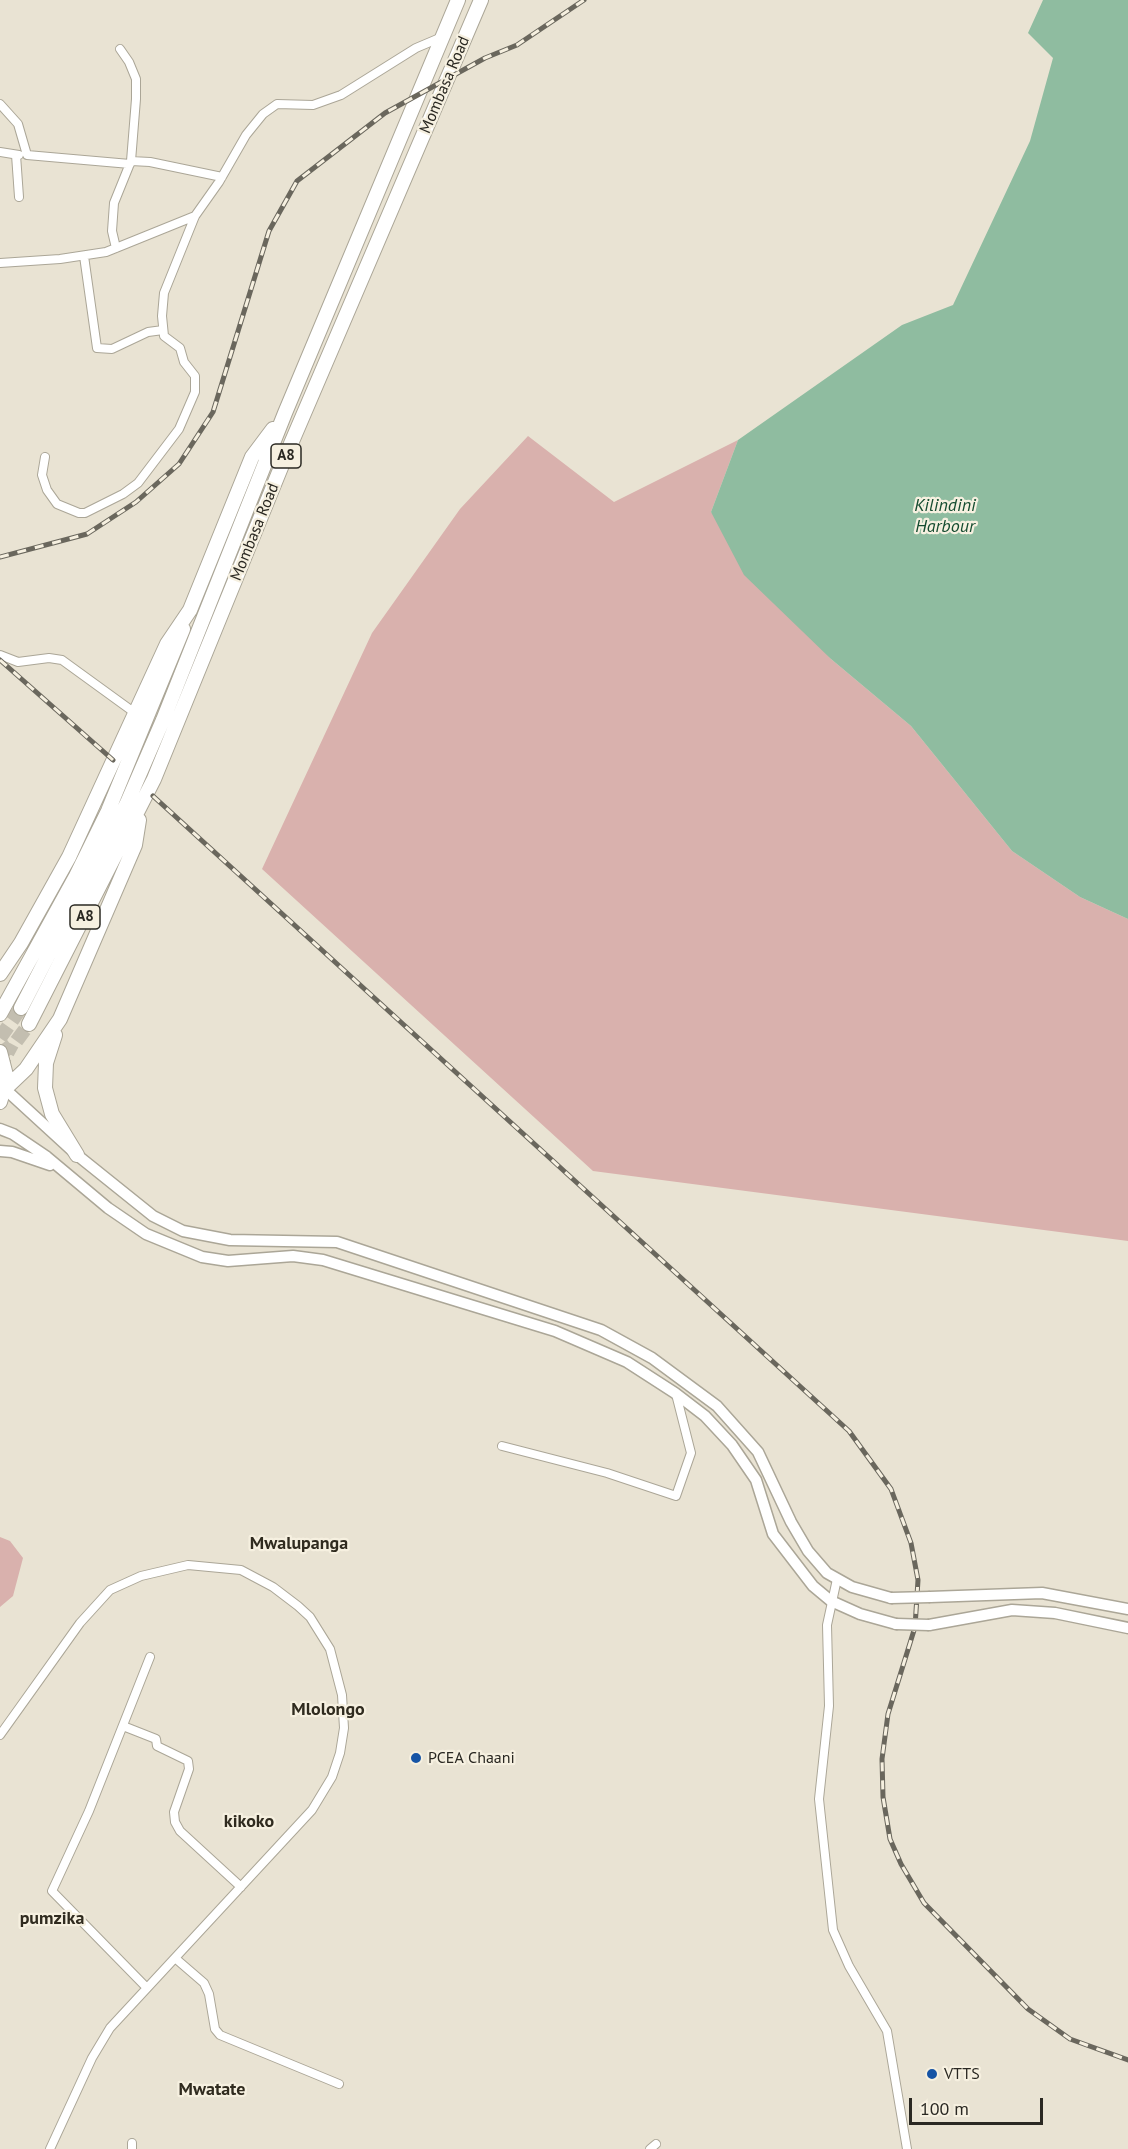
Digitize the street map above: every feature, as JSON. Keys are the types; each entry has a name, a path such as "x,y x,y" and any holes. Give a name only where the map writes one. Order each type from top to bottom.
{"highway":[{"name":"Mombasa Road","path":"21,1008 127,803 164,720 285,413 458,0"},
{"name":"Mombasa Road","path":"29,1024 141,810 284,460 481,0"},
{"path":"0,1014 75,878 108,810 252,457 285,413"},
{"path":"0,974 21,943 69,857 167,644 190,610"},
{"path":"77,1155 52,1114 45,1088 46,1063 60,1019 135,845 141,810"},
{"path":"5,1089 26,1069 60,1019"},
{"path":"0,1052 6,1069 5,1089 0,1102"}],"main road":[{"path":"5,1089 77,1155 153,1216 183,1231 230,1240 337,1242 601,1330 652,1358 717,1406 758,1452 808,1551 827,1573 852,1587 891,1598 1042,1593 1128,1609"},
{"path":"0,1130 13,1134 146,1234 202,1257 228,1261 293,1256 323,1260 595,1346 627,1362 675,1393 705,1416 732,1445 756,1480 773,1534 813,1586 831,1601 860,1614 896,1624 929,1625 1012,1610 1055,1613 1128,1628"},
{"path":"0,1151 12,1152 59,1168"}],"street":[{"path":"45,457 42,475 47,490 57,504 79,513 85,513 123,494 138,483 179,429 195,392 195,376 184,362 180,348 166,339 163,330 164,293 195,216 222,177 250,128 271,108 280,103 313,105 341,95 416,48 443,36"},
{"path":"116,248 112,231 114,203 130,163 136,80 129,62 120,49"},
{"path":"0,104 18,124 27,155"},
{"path":"0,152 130,163 150,162 222,177"},
{"path":"16,155 19,197"},
{"path":"0,263 84,256 116,248 195,216"},
{"path":"84,256 98,348 112,349 148,332 163,330"},
{"path":"0,656 18,662 49,658 62,660 135,712"},
{"path":"502,1446 562,1460 677,1496 691,1453 675,1393"},
{"path":"0,1735 80,1623 102,1598 121,1583 167,1568 188,1565 241,1570 273,1587 310,1617 330,1649 342,1695 343,1741 332,1778 312,1810 147,1987 99,2043 50,2149"},
{"path":"837,1579 827,1624 829,1706 819,1799 833,1930 849,1966 886,2031 907,2149"},
{"path":"147,1987 52,1892 89,1812 150,1656"},
{"path":"123,1726 156,1739 157,1746 188,1761 189,1769 174,1812 176,1822 180,1831 241,1887"},
{"path":"175,1958 204,1983 209,1994 215,2029 220,2035 339,2084"}],"shaded area":[{"path":"528,436 614,502 738,440 711,512 831,659 911,726 1012,851 1080,897 1128,919 1128,1241 593,1171 262,869 372,633 460,509"},
{"path":"0,1537 10,1541 23,1558 13,1596 0,1607"}],"water":[{"name":"Kilindini Harbour","path":"1043,0 1128,0 1128,919 1080,897 1012,851 911,726 831,659 744,575 711,512 738,440 902,325 953,305 1030,141 1053,58 1028,33"}],"tunnel":[{"path":"0,1038 21,1008"},
{"path":"0,1054 15,1043 29,1024"},
{"path":"2,1067 15,1043"}],"railway":[{"path":"0,557 87,534 136,502 179,464 213,412 269,231 297,181 385,113 485,58 517,45 584,0"},
{"path":"0,660 113,760"},
{"path":"153,796 849,1431 891,1489 911,1543 918,1580 915,1627 888,1714 882,1759 883,1797 890,1839 901,1864 924,1903 1028,2009 1070,2039 1128,2060"}],"place":[{"name":"PCEA Chaani","path":"416,1758"},
{"name":"VTTS","path":"932,2074"}],"district":[{"name":"Mwalupanga","path":"299,1544"},
{"name":"Mlolongo","path":"328,1710"},
{"name":"kikoko","path":"249,1822"},
{"name":"pumzika","path":"52,1919"},
{"name":"Mwatate","path":"212,2090"}]}
